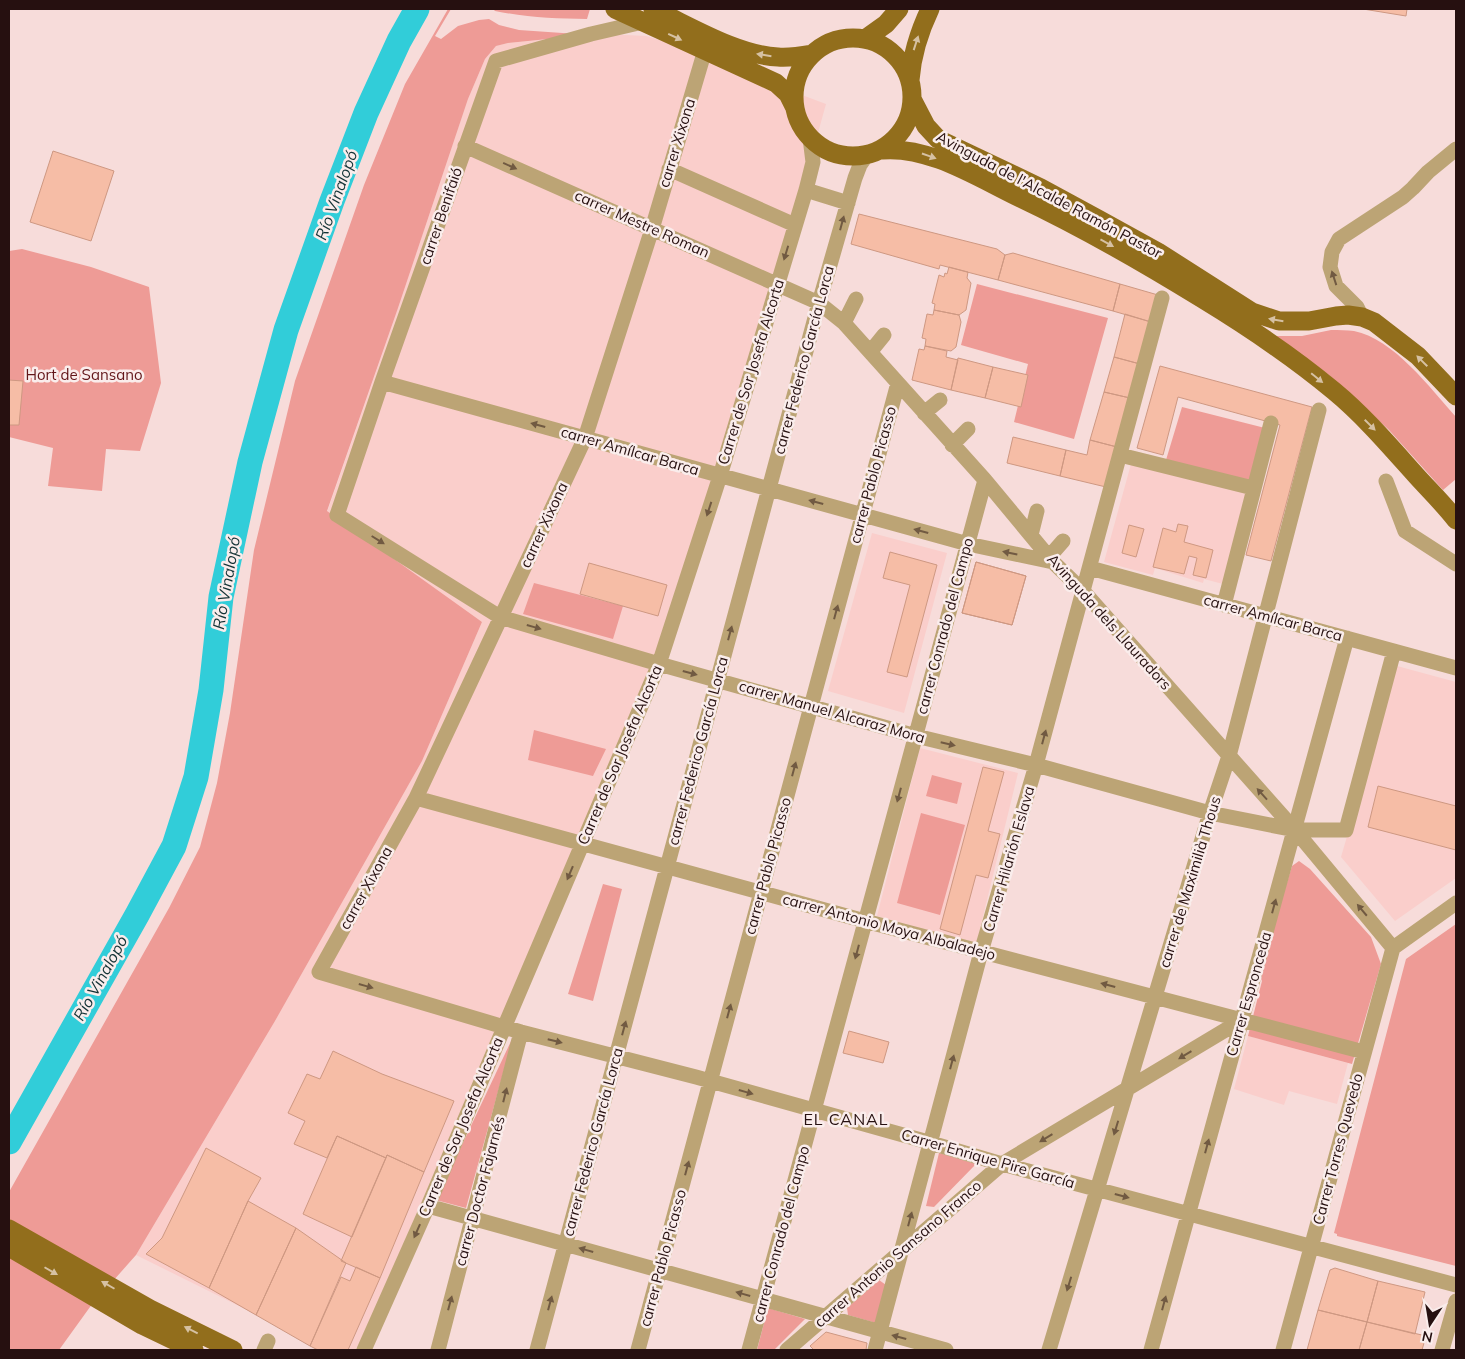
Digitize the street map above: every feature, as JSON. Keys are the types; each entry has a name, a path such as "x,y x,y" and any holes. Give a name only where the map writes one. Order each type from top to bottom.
{"main road":[{"path":"615,9 648,15 756,54 792,57 812,54"},
{"path":"865,39 886,24 898,9"},
{"path":"910,80 913,54 921,28 930,9"},
{"path":"648,15 705,50 776,84 788,94 797,118 810,138 821,148 835,154 850,156 874,152 894,140 903,130 908,120 913,101 910,80 904,65 893,53 880,44 865,39 851,38 837,40 824,45 812,54 796,78 794,106"},
{"name":"Avinguda de l'Alcalde Ramón Pastor","path":"913,101 926,126 938,139 1041,188 1100,220 1158,252 1252,312 1267,318 1292,322 1336,316 1362,316"},
{"name":"Avinguda de l'Alcalde Ramón Pastor","path":"874,152 897,148 928,156 968,173 1068,221 1164,275 1264,337 1316,376 1372,426 1456,520"},
{"path":"1362,316 1374,322 1418,356 1456,396"},
{"path":"9,1229 194,1350"},
{"path":"9,1247 146,1317 233,1350"}],"street":[{"name":"carrer Benifaió","path":"337,515 496,61 591,34 648,15"},
{"name":"carrer Xixona","path":"319,972 416,798 585,438 652,229 705,50"},
{"name":"Carrer de Sor Josefa Alcorta","path":"364,1350 428,1206 659,664 720,476 806,190 813,162 810,138"},
{"name":"carrer Mestre Roman","path":"465,146 819,303"},
{"path":"1362,316 1357,307 1336,286 1330,267 1332,252 1340,239 1403,198 1428,172 1456,149"},
{"name":"carrer Federico García Lorca","path":"537,1350 819,303 860,166 874,152"},
{"path":"669,169 795,226"},
{"path":"806,190 848,203"},
{"name":"Carrer Hilarión Eslava","path":"874,1350 981,952 1084,592 1162,298"},
{"path":"844,323 856,299"},
{"name":"Avinguda dels Llauradors","path":"819,303 844,323 871,351 952,445 985,480 1051,559 1084,592 1295,830 1393,948"},
{"path":"871,351 884,335"},
{"name":"carrer Amílcar Barca","path":"382,382 968,544 1051,559"},
{"name":"carrer Pablo Picasso","path":"638,1350 898,383"},
{"path":"924,413 940,400"},
{"name":"carrer de Maximilià Thous","path":"1049,1350 1210,813 1229,756 1319,410"},
{"path":"1224,604 1272,423"},
{"path":"952,445 968,429"},
{"path":"1120,455 1254,488"},
{"name":"carrer Conrado del Campo","path":"749,1350 985,480"},
{"path":"1386,481 1404,531 1456,564"},
{"path":"1031,535 1037,511"},
{"name":"carrer Manuel Alcaraz Mora","path":"337,515 500,617 916,736 1036,765 1210,813 1295,830 1346,830 1394,651"},
{"path":"1051,559 1063,541"},
{"name":"carrer Amílcar Barca","path":"1090,568 1456,668"},
{"name":"Carrer Espronceda","path":"1151,1350 1347,638"},
{"name":"carrer Antonio Moya Albaladejo","path":"416,798 981,952 1364,1052"},
{"path":"1393,948 1456,903"},
{"name":"Carrer Torres Quevedo","path":"1283,1350 1393,948"},
{"name":"Carrer Enrique Pire García","path":"319,972 521,1032 930,1142 1097,1190 1456,1285"},
{"name":"carrer Antonio Sansano Franco","path":"787,1350 1002,1164 1128,1089 1216,1043 1242,1020"},
{"name":"carrer Doctor Fajarnés","path":"438,1350 521,1032"},
{"path":"428,1206 946,1350"},
{"path":"1442,1350 1456,1301"}],"shaded area":[{"path":"605,34 646,36 688,48 767,82 826,104 777,281 665,645 357,1350 328,1350 136,1255 275,1021 422,761 482,622 324,521 468,99 485,59 496,46 508,43"},
{"path":"1131,464 1246,493 1223,584 1204,579 1203,583 1155,568 1153,575 1104,562"},
{"path":"872,533 947,553 904,713 828,691"},
{"path":"1397,666 1456,682 1456,878 1395,921 1341,857"},
{"path":"920,748 1018,773 976,945 877,916"},
{"path":"1248,1036 1348,1063 1337,1104 1289,1091 1284,1105 1234,1089"}],"green space":[{"path":"448,9 451,9 435,36 441,39 458,26 489,19 499,25 519,30 577,34 578,36 508,43 496,46 485,59 468,99 327,511 482,622 422,761 275,1021 136,1255 90,1307 59,1350 9,1350 9,1192 169,908 200,847 217,783 230,713 254,550 295,381 364,185 405,84"},
{"path":"493,9 590,9 587,19 529,16 495,11"},
{"name":"Hort de Sansano","path":"22,249 91,267 149,287 161,383 140,451 106,449 102,491 48,486 53,448 9,437 9,251"},
{"path":"977,284 1108,318 1074,439 1014,422 1028,364 961,345"},
{"path":"1331,330 1354,331 1369,336 1383,344 1397,354 1423,379 1456,417 1456,479 1443,490 1389,430 1329,375 1276,336 1302,336"},
{"path":"1182,407 1265,428 1251,484 1166,460"},
{"path":"534,583 623,606 613,639 523,614"},
{"path":"534,730 606,749 593,776 528,760"},
{"path":"932,775 962,783 957,804 926,796"},
{"path":"921,813 965,825 940,915 897,903"},
{"path":"1299,861 1310,869 1371,937 1381,964 1352,1064 1248,1036 1262,981 1259,974 1292,866"},
{"path":"603,884 622,889 593,1001 568,994"},
{"path":"1456,924 1456,1266 1337,1236 1334,1233 1406,959"},
{"path":"513,1037 466,1208 436,1200"},
{"path":"939,1153 976,1164 934,1207 926,1206"},
{"path":"879,1280 886,1285 876,1323 848,1315 847,1308"},
{"path":"768,1308 805,1319 774,1350 757,1350"}],"building":[{"path":"1363,9 1407,9 1406,16"},
{"path":"53,151 114,171 91,241 30,222"},
{"path":"859,214 997,249 1005,255 998,280 940,265 939,269 851,244"},
{"path":"1013,253 1120,284 1113,311 998,280 1005,255"},
{"path":"949,267 968,272 967,278 971,283 966,310 959,315 934,310 935,304 932,303 939,275 944,277"},
{"path":"1120,284 1158,295 1151,322 1113,311"},
{"path":"934,310 959,315 961,322 956,347 951,351 925,346 926,339 922,338 927,314 933,315"},
{"path":"1125,314 1151,322 1140,364 1114,357"},
{"path":"925,346 947,351 946,357 958,360 951,390 912,380 919,349 924,350"},
{"path":"1114,357 1140,364 1130,398 1104,392"},
{"path":"958,358 993,367 985,398 951,390"},
{"path":"1160,366 1312,407 1271,561 1246,555 1280,425 1178,397 1163,455 1137,448"},
{"path":"993,367 1028,375 1021,407 985,398"},
{"path":"9,380 23,381 19,425 9,425"},
{"path":"1104,392 1130,398 1117,447 1090,440"},
{"path":"1013,437 1066,450 1060,476 1007,463"},
{"path":"1090,440 1117,447 1106,487 1060,476 1066,450 1087,455"},
{"path":"1178,524 1188,526 1184,542 1213,550 1206,578 1193,575 1197,558 1189,556 1184,574 1153,567 1163,528 1176,532"},
{"path":"1129,525 1144,529 1136,557 1122,553"},
{"path":"890,552 937,565 907,677 887,672 910,585 883,578"},
{"path":"976,562 1026,576 1012,625 962,613"},
{"path":"976,562 1026,576 1012,625 962,613"},
{"path":"589,563 667,585 658,616 580,594"},
{"path":"983,767 1004,772 988,831 1000,834 988,878 976,875 960,935 940,929"},
{"path":"1378,786 1456,806 1456,850 1368,827"},
{"path":"849,1031 889,1042 883,1063 843,1053"},
{"path":"333,1051 382,1074 454,1101 424,1172 387,1155 386,1158 337,1136 327,1158 294,1144 305,1121 288,1113 307,1074 320,1079"},
{"path":"337,1136 386,1158 352,1237 303,1214"},
{"path":"206,1148 261,1178 248,1201 209,1288 146,1254 162,1238"},
{"path":"387,1155 424,1172 380,1278 341,1261"},
{"path":"248,1201 296,1228 256,1315 209,1288"},
{"path":"296,1228 346,1263 310,1346 256,1315"},
{"path":"356,1267 380,1278 348,1350 318,1350 310,1346 341,1277 350,1281"},
{"path":"1335,1268 1378,1281 1367,1322 1318,1310 1330,1270"},
{"path":"1378,1281 1425,1292 1415,1334 1367,1322"},
{"path":"1318,1310 1367,1322 1359,1350 1307,1350"},
{"path":"1367,1322 1426,1336 1422,1350 1359,1350"},
{"path":"826,1332 867,1343 866,1350 814,1350 810,1346"}],"waterway":[{"name":"Río Vinalopó","path":"9,1142 174,846 196,777 211,690 221,597 250,462 286,330 366,113 399,41 417,9"}],"district":[{"name":"EL CANAL","path":"846,1119"}]}
